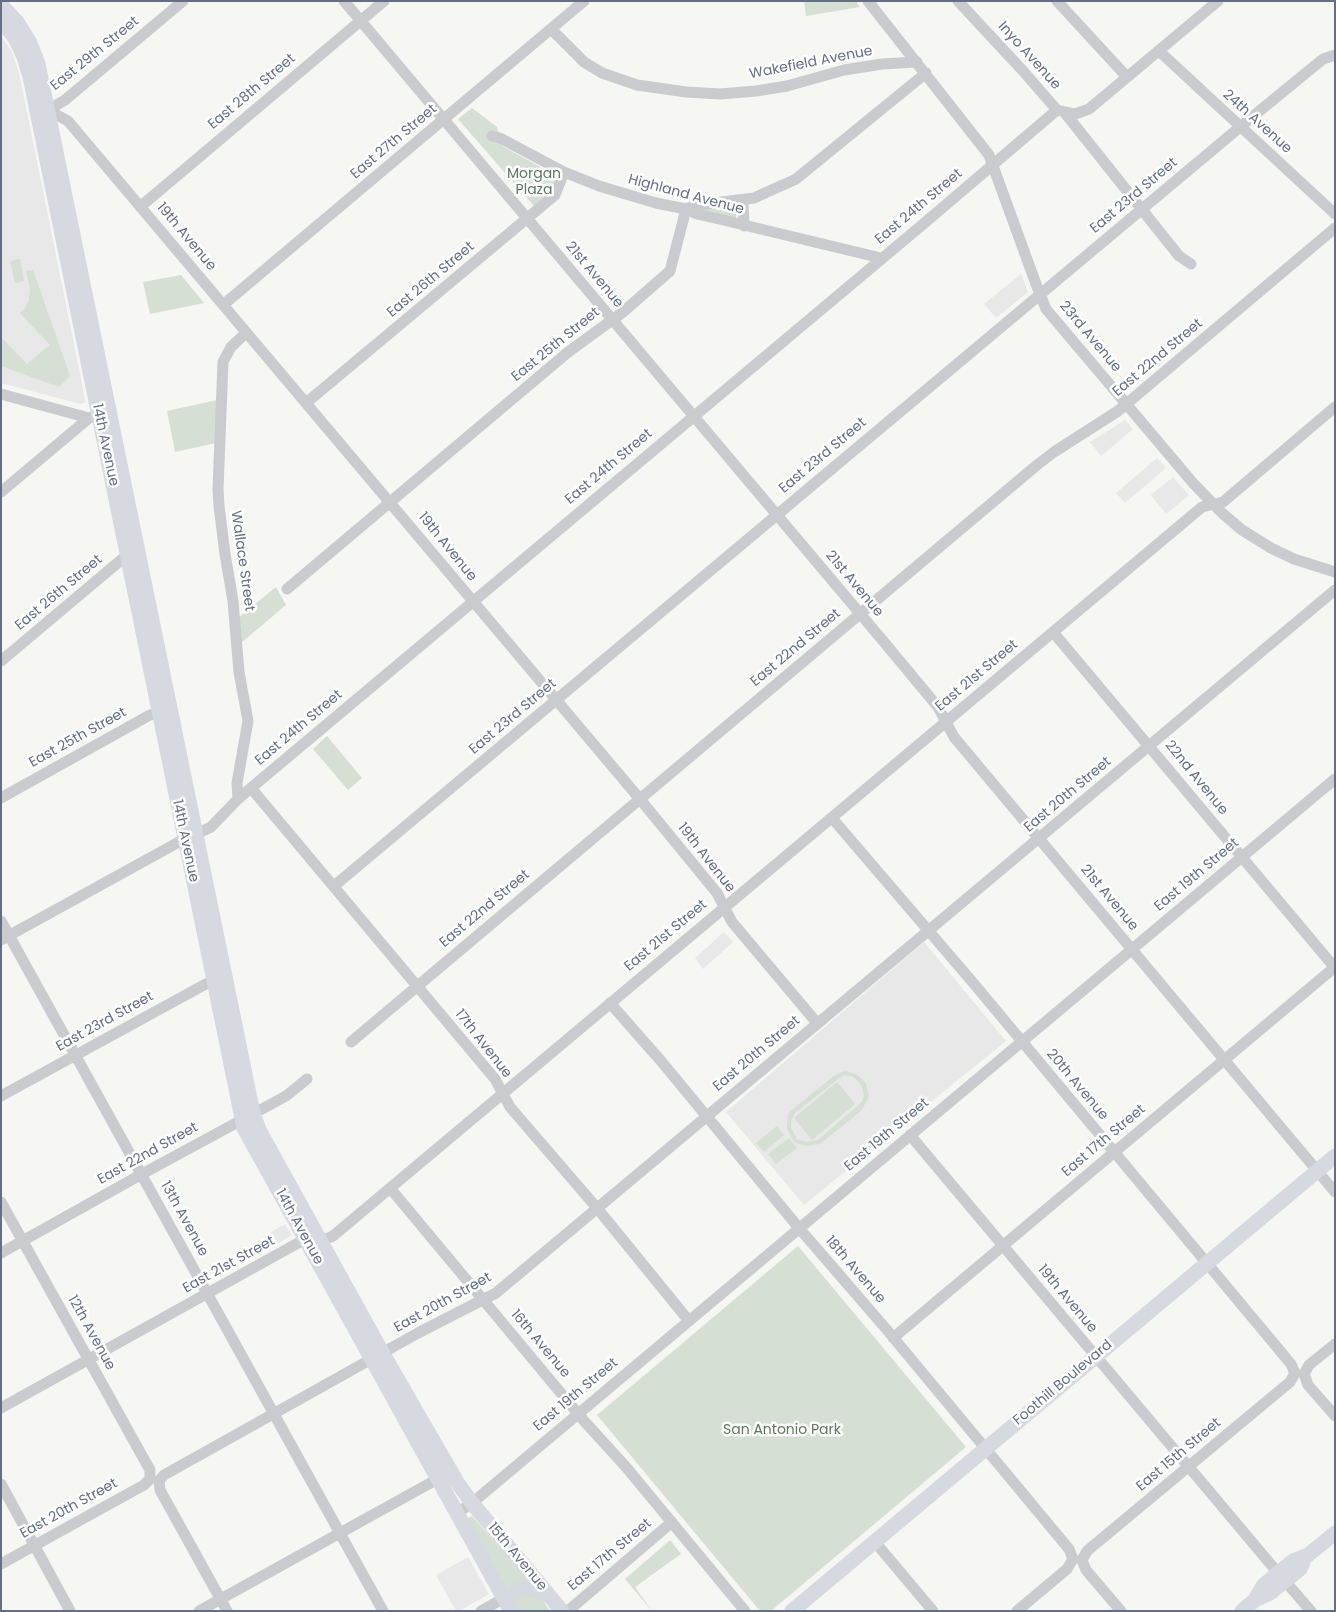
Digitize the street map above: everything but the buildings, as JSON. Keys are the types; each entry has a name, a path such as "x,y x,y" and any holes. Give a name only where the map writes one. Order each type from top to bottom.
{"main road":[{"name":"14th Avenue","path":"1,5 17,22 35,53 43,111 99,416 133,553 247,1116 244,1128 313,1240 445,1475 457,1513 508,1604"},
{"name":"14th Avenue","path":"1,21 15,38 24,57 43,111"},
{"name":"Foothill Boulevard","path":"792,1611 1335,1156"},
{"name":"14th Avenue","path":"445,1475 472,1503"},
{"name":"15th Avenue","path":"472,1503 562,1611"},
{"path":"1242,1611 1255,1600 1270,1593 1293,1561 1308,1555 1335,1533"},
{"path":"508,1604 520,1589 535,1590 551,1597"}],"street":[{"name":"East 29th Street","path":"43,111 65,100 183,1"},
{"name":"21st Avenue","path":"344,1 860,614 938,708 954,737 1335,1192"},
{"name":"East 28th Street","path":"140,207 384,1"},
{"name":"East 27th Street","path":"224,305 584,1"},
{"name":"23rd Avenue","path":"868,1 989,155 1046,309 1212,504 1242,530 1271,548 1294,559 1335,572"},
{"name":"Inyo Avenue","path":"958,1 1061,111 1179,256 1191,264"},
{"path":"1057,1 1127,77"},
{"path":"1061,111 1075,114 1089,109 1159,51 1212,3"},
{"name":"Wakefield Avenue","path":"550,29 584,62 602,74 637,85 686,92 720,94 756,91 787,86 844,70 882,64 917,62"},
{"name":"24th Avenue","path":"1159,51 1335,214"},
{"name":"East 23rd Street","path":"334,886 1240,127 1323,59 1335,55"},
{"path":"686,208 754,198 796,179 926,73"},
{"name":"19th Avenue","path":"43,111 68,121 639,798 717,892 732,922 817,1023"},
{"name":"East 24th Street","path":"5,938 211,827 251,788 881,258 1061,111"},
{"name":"Highland Avenue","path":"492,136 500,138 564,172 599,186 686,208 697,214 881,258"},
{"name":"East 26th Street","path":"306,403 554,196 564,172"},
{"path":"743,200 744,226"},
{"name":"East 25th Street","path":"287,589 567,354 670,271 686,208"},
{"name":"East 22nd Street","path":"351,1042 639,798 1054,452 1118,411 1335,228"},
{"name":"Wallace Street","path":"238,799 237,783 248,721 239,672 233,601 219,506 223,362 231,347 246,333"},
{"path":"1,394 99,416"},
{"name":"East 21st Street","path":"1,1408 298,1243 333,1236 1202,507 1223,502 1335,408"},
{"path":"1,492 99,416"},
{"name":"East 26th Street","path":"1,661 133,553"},
{"name":"East 20th Street","path":"1,1564 418,1333 496,1293 1335,590"},
{"name":"22nd Avenue","path":"1053,632 1335,967"},
{"name":"East 25th Street","path":"1,798 164,709"},
{"name":"East 19th Street","path":"457,1513 472,1503 1335,779"},
{"name":"17th Avenue","path":"251,788 495,1079 510,1107 597,1208 689,1321"},
{"name":"20th Avenue","path":"832,818 1335,1416"},
{"name":"13th Avenue","path":"1,921 5,938 75,1055 142,1174 382,1611"},
{"name":"East 17th Street","path":"893,1338 1335,967"},
{"name":"East 23rd Street","path":"1,1096 219,978"},
{"name":"18th Avenue","path":"610,1003 661,1061 1121,1611"},
{"name":"East 22nd Street","path":"1,1253 286,1096 307,1079"},
{"name":"19th Avenue","path":"910,1135 1311,1611"},
{"name":"16th Avenue","path":"390,1188 745,1611"},
{"name":"12th Avenue","path":"1,1202 227,1611"},
{"name":"East 15th Street","path":"1017,1611 1335,1344"},
{"path":"199,1611 445,1475"},
{"path":"1,1484 70,1611"},
{"name":"East 17th Street","path":"568,1611 672,1522"},
{"path":"875,1542 933,1611"},
{"path":"481,1611 508,1604"}],"shaded area":[{"path":"1,35 12,52 19,73 82,383 85,402 81,404 1,383"},
{"path":"1021,274 1028,292 996,318 984,304"},
{"path":"1125,420 1133,429 1101,456 1090,442"},
{"path":"1157,458 1166,468 1125,503 1116,493"},
{"path":"1173,477 1189,495 1166,514 1151,495"},
{"path":"724,932 733,942 703,969 695,958"},
{"path":"924,942 1006,1041 804,1205 726,1112"},
{"path":"285,1224 292,1235 277,1244 271,1232"},
{"path":"468,1557 489,1594 456,1611 436,1575"}],"green space":[{"path":"804,1 856,1 860,7 806,16"},
{"name":"Morgan Plaza","path":"472,108 497,127 502,146 557,176 549,193 534,206 458,119"},
{"path":"732,206 737,210 736,218 698,209"},
{"path":"20,259 24,281 15,283 10,261"},
{"path":"33,270 70,376 59,387 1,366 1,337 27,364 50,345 20,313 29,300 30,288 26,271"},
{"path":"181,275 204,303 150,314 143,282"},
{"path":"217,400 216,443 175,452 167,411"},
{"path":"276,587 286,605 241,643 239,617"},
{"path":"327,736 362,778 348,790 313,749"},
{"path":"845,1071 856,1074 866,1083 869,1097 862,1110 820,1144 806,1146 794,1142 787,1129 788,1114 835,1075","holes":["845,1075 854,1077 862,1086 864,1096 862,1102 818,1140 806,1142 797,1139 791,1128 791,1121 795,1113 838,1079"]},
{"path":"837,1082 855,1104 812,1140 794,1118"},
{"path":"777,1126 784,1135 764,1152 756,1143"},
{"path":"789,1138 797,1148 776,1164 768,1154"},
{"name":"San Antonio Park","path":"798,1246 966,1447 771,1611 760,1611 597,1415"},
{"path":"472,1516 531,1584 550,1611 517,1611 467,1519"},
{"path":"669,1541 681,1554 635,1587 652,1611 625,1579"}]}
